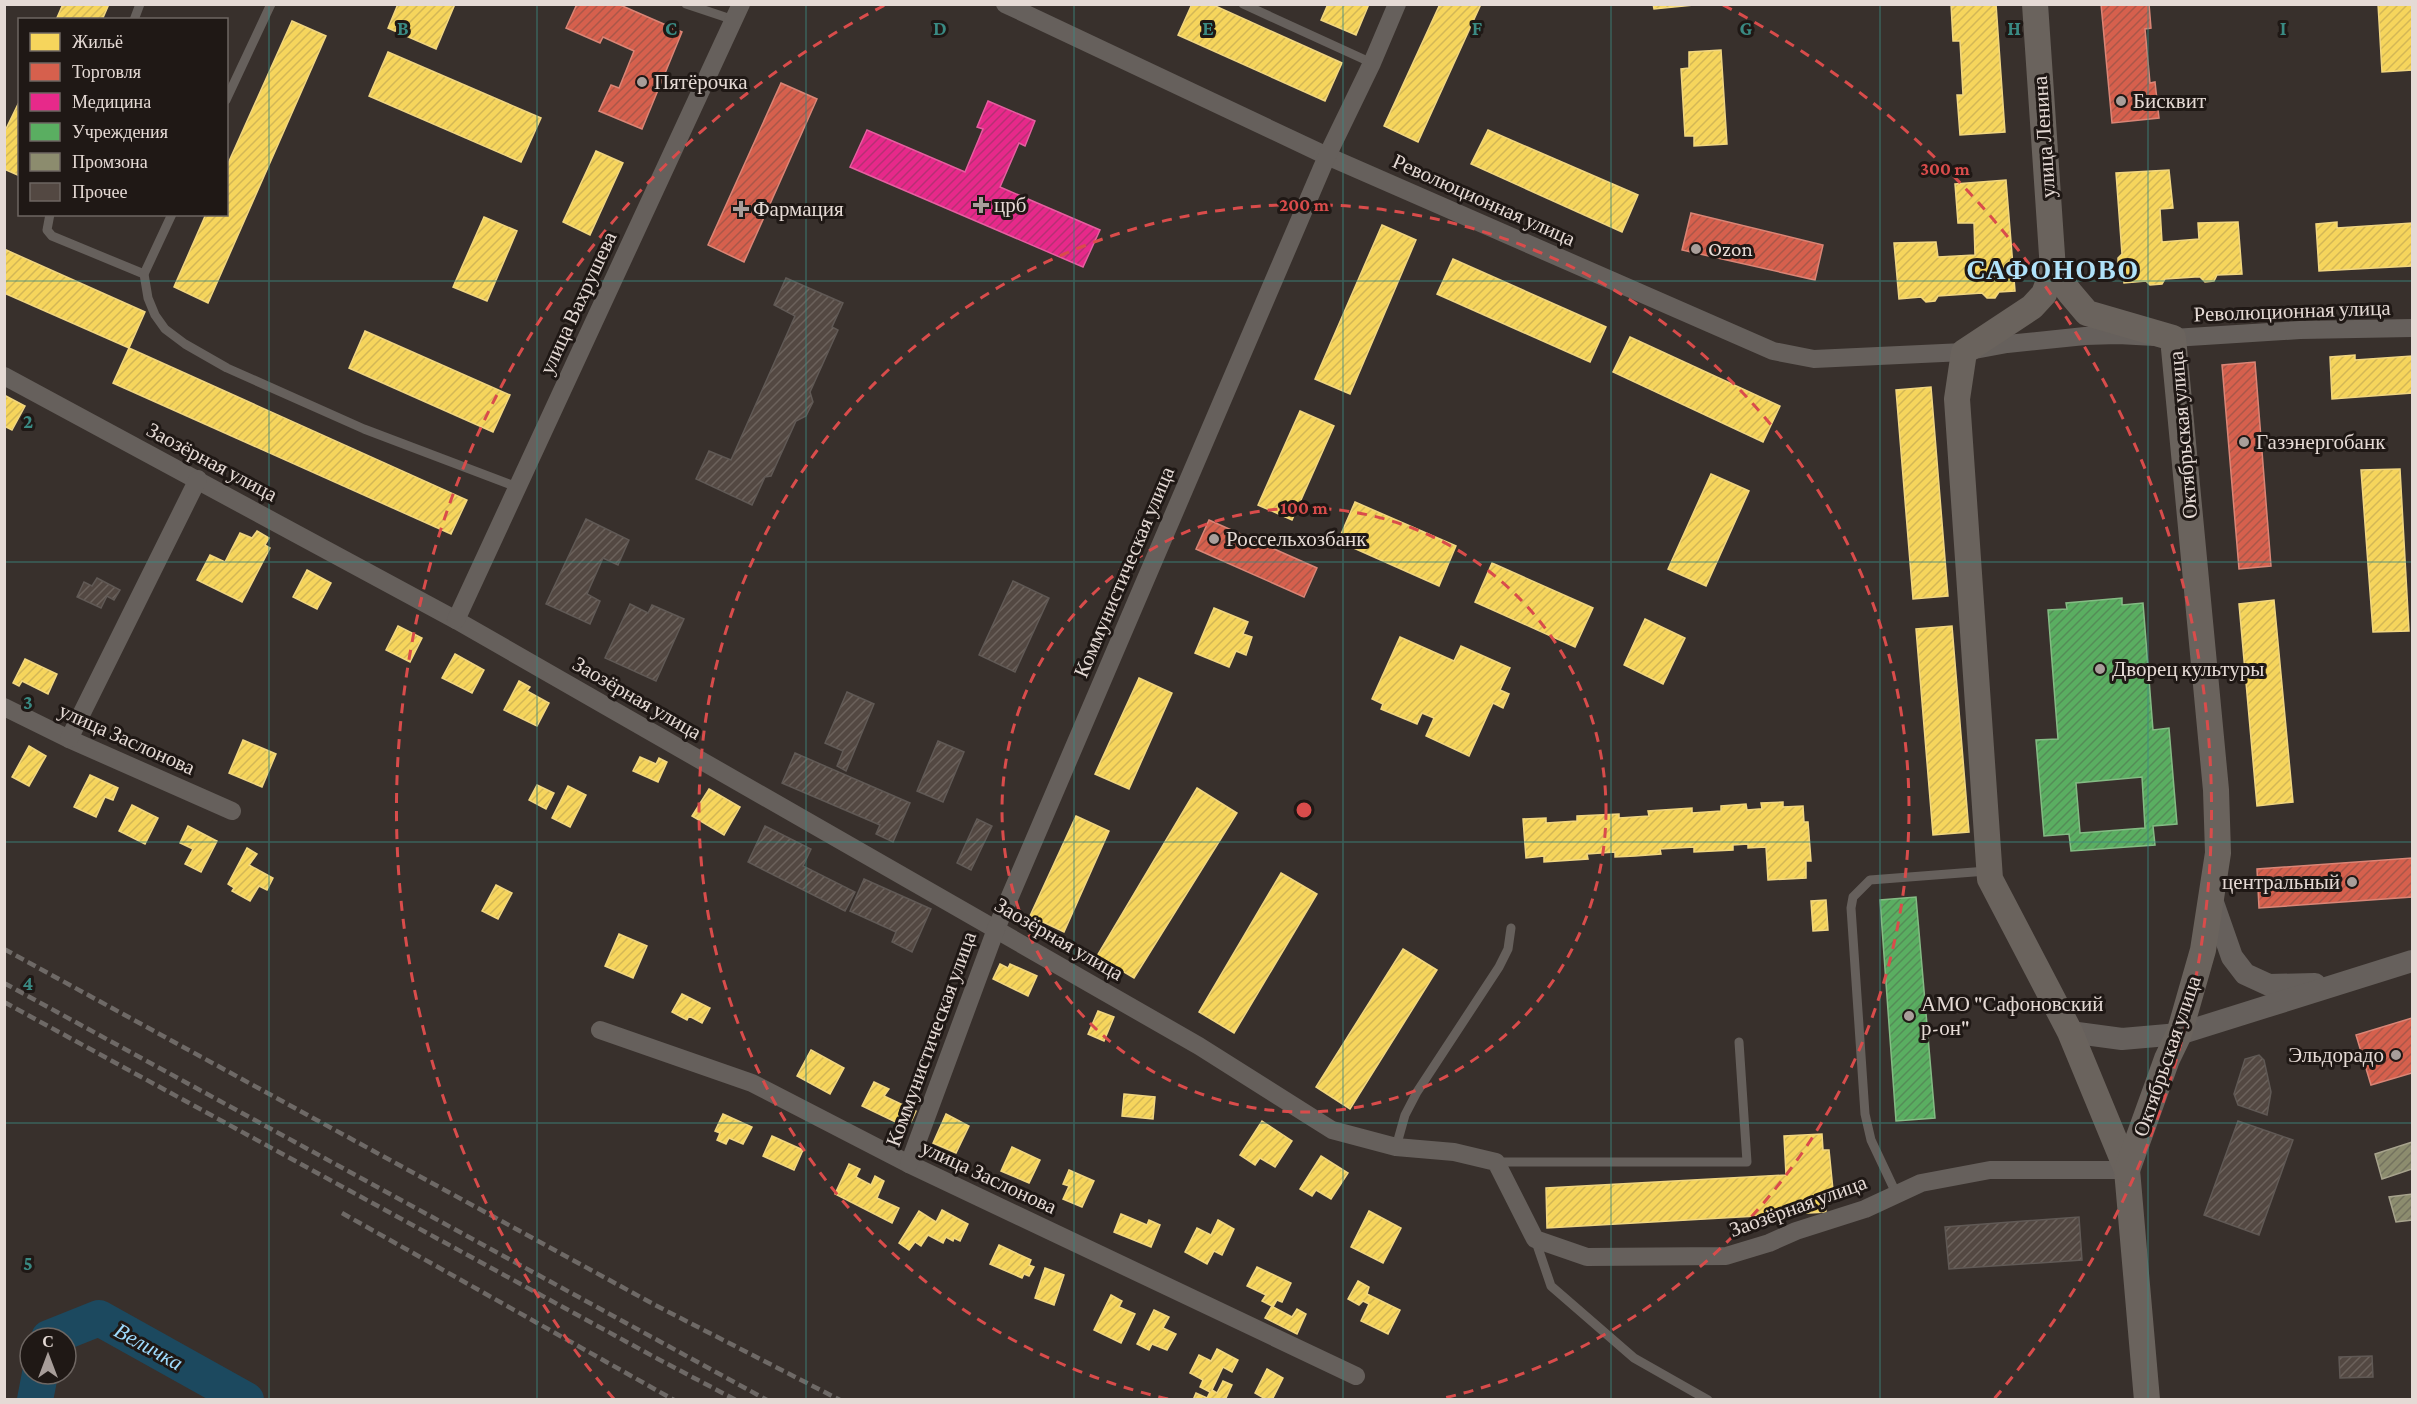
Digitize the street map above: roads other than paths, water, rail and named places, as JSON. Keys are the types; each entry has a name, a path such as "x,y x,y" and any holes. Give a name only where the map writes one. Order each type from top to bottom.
{"main road":[{"name":"улица Ленина","path":"2035,4 2053,270"},
{"name":"Октябрьская улица","path":"2053,270 2087,313 2173,338 2216,790 2218,853 2203,950 2180,1034 2167,1059 2127,1170"},
{"path":"1964,352 2032,307 2044,294 2053,270"},
{"name":"Октябрьская улица","path":"1964,352 1957,399 1989,879 2070,1032 2127,1170 2147,1400"}],"street":[{"name":"Революционная улица","path":"1005,4 1327,156 1773,351 1814,359 1964,352 2007,344 2085,336 2173,338 2300,330 2412,328"},
{"name":"Коммунистическая улица","path":"909,1164 996,929 1327,156 1372,63 1397,4"},
{"name":"улица Вахрушева","path":"456,620 737,12"},
{"name":"Заозёрная улица","path":"4,376 456,620 1199,1046 1332,1130 1396,1147 1454,1152 1496,1162"},
{"path":"69,739 198,479"},
{"name":"улица Заслонова","path":"4,707 69,739 232,811"},
{"path":"2211,897 2232,957 2245,974 2269,985 2340,983"},
{"path":"2070,1032 2122,1039 2180,1034 2412,961"},
{"name":"улица Заслонова","path":"600,1030 752,1083 909,1164 1356,1376"},
{"path":"1496,1162 1535,1239"},
{"name":"Заозёрная улица","path":"1535,1239 1587,1257 1726,1256 1865,1209 1921,1183 1990,1170 2127,1170"}],"lane":[{"path":"228,96 271,4"},
{"path":"686,4 737,12"},
{"path":"1243,4 1372,63"},
{"path":"50,216 47,230 52,236 144,274"},
{"path":"171,216 144,274 148,298 155,315 165,329 227,368 364,429 517,487"},
{"path":"1896,1193 1871,1140 1865,1114 1851,908 1853,897 1870,880 1989,871"},
{"path":"1396,1147 1405,1115 1417,1092 1499,967 1508,949 1512,928"},
{"path":"1496,1162 1747,1162 1738,1042"},
{"path":"1535,1239 1551,1286 1634,1358 1708,1400"}],"waterway":[{"name":"Величка","path":"78,1326 99,1318 246,1400"},
{"name":"Величка","path":"35,1400 38,1386"}],"railway":[{"path":"4,949 655,1305 840,1400"},
{"path":"4,983 767,1400"},
{"path":"4,1002 736,1400"},
{"path":"342,1213 674,1400"}],"place":[{"name":"Пятёрочка","path":"642,82"},
{"name":"Бисквит","path":"2121,101"},
{"name":"црб","path":"981,205"},
{"name":"Фармация","path":"741,209"},
{"name":"Ozon","path":"1696,249"},
{"name":"Газэнергобанк","path":"2244,442"},
{"name":"Россельхозбанк","path":"1214,539"},
{"name":"Дворец культуры","path":"2100,669"},
{"name":"центральный","path":"2352,882"},
{"name":"АМО \"Сафоновский р-он\"","path":"1909,1016"},
{"name":"Эльдорадо","path":"2396,1055"}],"district":[{"name":"САФОНОВО","path":"2053,270"}]}
